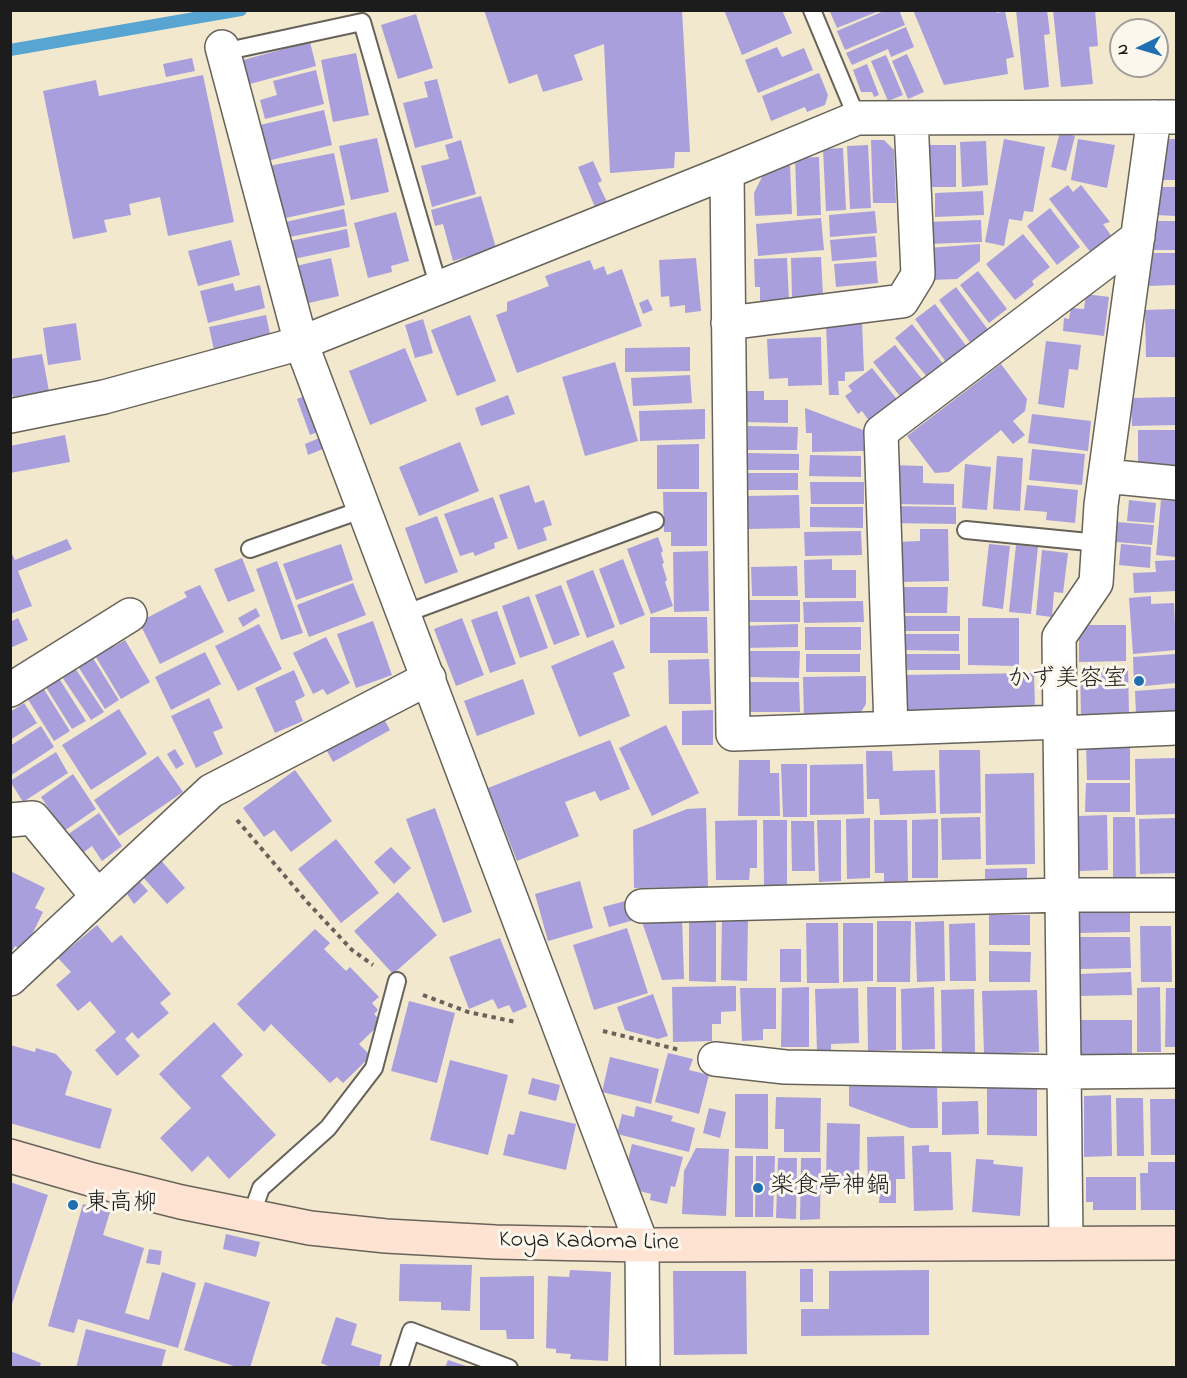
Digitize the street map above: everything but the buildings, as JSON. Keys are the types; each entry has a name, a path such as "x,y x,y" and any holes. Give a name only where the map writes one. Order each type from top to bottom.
{"main road":[{"name":"Koya Kadoma Line","path":"10,1156 181,1202 310,1228 386,1236 495,1242 642,1245 1176,1243"}],"street":[{"path":"222,50 301,344 642,1245 643,1368"},
{"path":"10,416 104,397 301,344 857,118 1165,117 1138,237 1101,505 1096,583 1059,637 1066,1242"},
{"path":"728,323 902,301 918,275 911,118"},
{"path":"727,172 733,734 891,728 1176,728"},
{"path":"891,728 881,432 1138,237"},
{"path":"1105,476 1176,483"},
{"path":"10,690 130,615"},
{"path":"10,979 212,791 429,678"},
{"path":"10,820 33,818 98,897"},
{"path":"642,906 1063,895 1176,895"},
{"path":"716,1059 785,1067 1065,1072 1176,1071"}],"lane":[{"path":"812,10 857,118"},
{"path":"222,50 362,22 440,288"},
{"path":"250,549 364,509"},
{"path":"404,614 655,521"},
{"path":"966,530 1099,543"},
{"path":"251,1216 261,1188 328,1128 375,1068 397,981"},
{"path":"399,1368 411,1330 509,1368"}],"path":[{"path":"212,791 308,903 352,950 410,990 468,1011 559,1025 716,1059"}],"waterway":[{"path":"10,50 241,10"}],"place":[{"name":"かず美容室","path":"1139,681"},
{"name":"楽食亭神鍋","path":"758,1188"},
{"name":"東高柳","path":"73,1205"}]}
